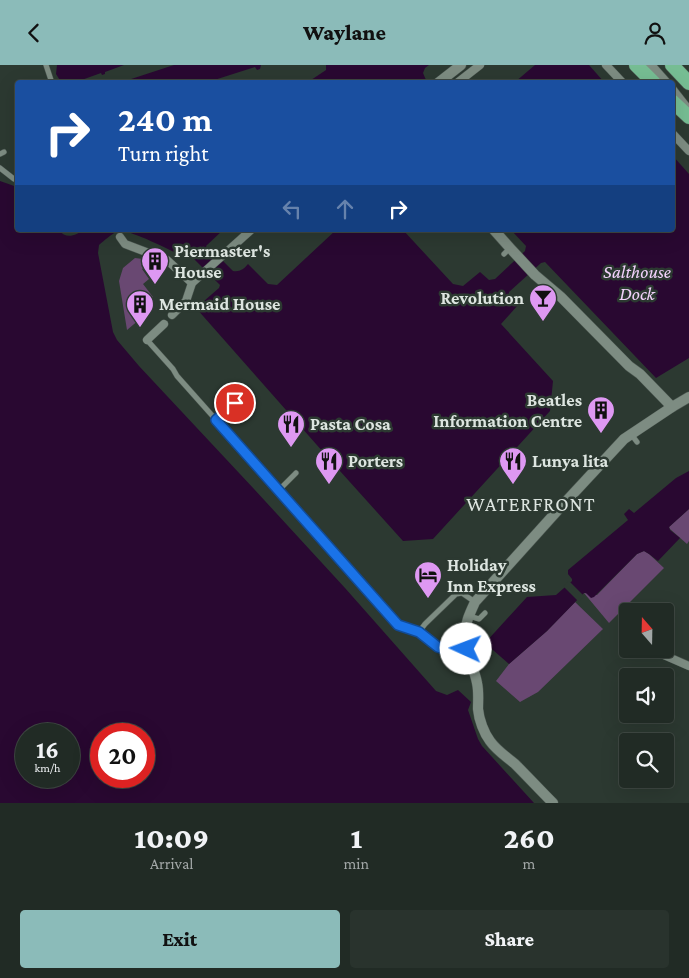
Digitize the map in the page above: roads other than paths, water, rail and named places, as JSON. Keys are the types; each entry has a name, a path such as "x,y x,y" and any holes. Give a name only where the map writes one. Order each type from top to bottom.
{"highway":[{"path":"672,65 689,83"},
{"path":"645,67 652,80"},
{"path":"675,104 689,117"}],"street":[{"path":"444,80 461,65"},
{"path":"460,80 480,65"},
{"path":"606,65 620,80"},
{"path":"645,67 662,80"},
{"path":"675,94 689,111"},
{"path":"675,136 689,151"},
{"path":"172,315 186,301 194,281 249,232"},
{"path":"495,232 509,252 537,280 561,297 629,367 640,374 672,407"},
{"path":"120,237 125,244 167,260 194,281"},
{"path":"147,340 164,324"},
{"path":"552,803 489,740 478,711 478,683 466,649 465,634 490,590 624,439 634,438 672,407 689,397"},
{"path":"671,658 689,666"}],"lane":[{"path":"46,65 51,80"},
{"path":"0,168 15,179"},
{"path":"147,340 398,625 419,632 438,647 446,650 466,649"},
{"path":"216,420 235,403"},
{"path":"279,490 296,473"},
{"path":"419,632 456,593 462,593 475,614 485,613"}],"water":[{"path":"57,65 124,65 105,72 105,74 102,75 101,73 82,80 60,80 56,74"},
{"path":"174,65 261,65 260,69 257,70 255,67 214,80 128,80"},
{"path":"326,65 429,65 423,73 426,80 311,80 326,70"},
{"path":"535,65 589,65 602,80 517,80"},
{"name":"Salthouse Dock","path":"675,158 689,174 689,358 656,378 545,262 541,263 509,292 509,296 518,305 501,324 553,381 550,411 433,539 403,541 196,308 220,285 187,252 182,252 180,255 149,240 126,232 221,232 206,246 211,254 217,255 233,271 242,270 248,264 268,284 277,285 334,232 405,232 453,284 463,286 480,272 489,280 495,279 525,251 526,246 513,232 675,232"},
{"path":"0,181 15,186 15,232 61,232 68,236 80,232 115,232 99,245 98,253 113,332 117,340 345,588 436,691 447,695 458,690 471,702 468,710 482,746 534,803 0,803"},
{"path":"689,471 689,509 669,527 680,538 658,561 644,551 637,554 594,597 591,598 584,593 547,631 509,664 485,643 527,597 556,595 572,581 568,570 628,520 624,514 629,509 634,513 676,478"}],"place":[{"name":"Piermaster's House","path":"155,285"},
{"name":"Revolution","path":"543,322"},
{"name":"Mermaid House","path":"140,328"},
{"name":"Beatles Information Centre","path":"601,434"},
{"name":"Pasta Cosa","path":"291,448"},
{"name":"Porters","path":"329,485"},
{"name":"Lunya lita","path":"513,485"},
{"name":"Holiday Inn Express","path":"428,599"}],"district":[{"name":"WATERFRONT","path":"531,504"}]}
